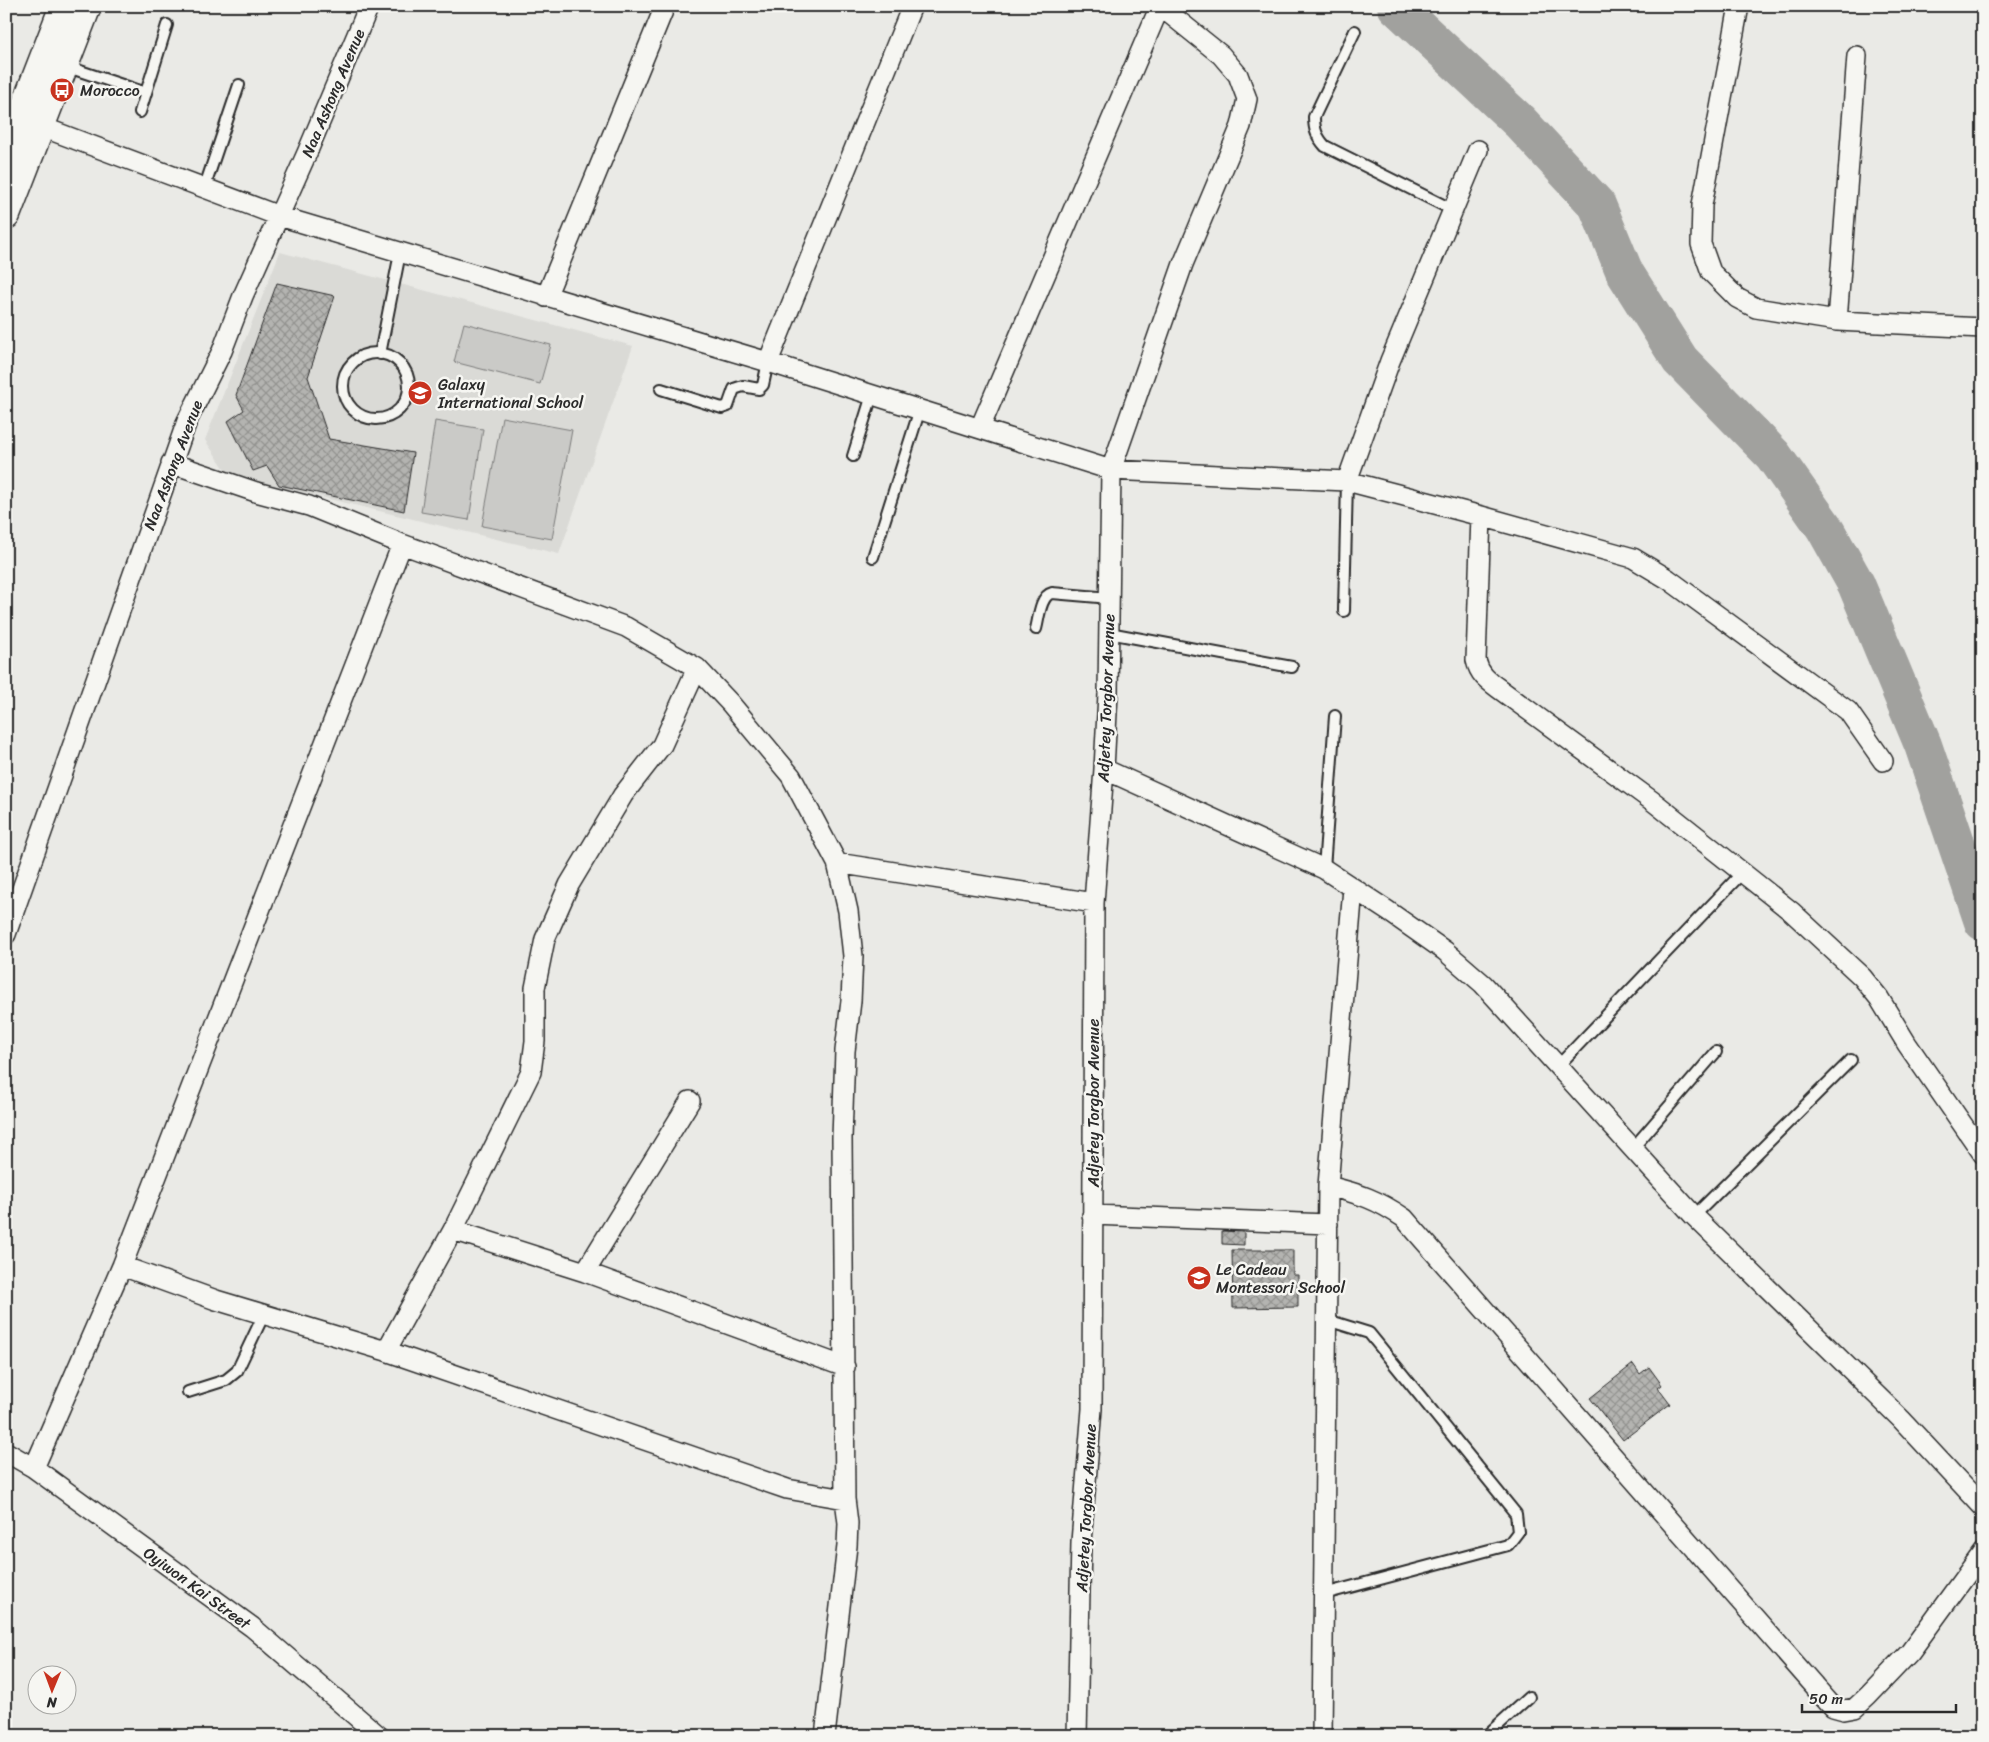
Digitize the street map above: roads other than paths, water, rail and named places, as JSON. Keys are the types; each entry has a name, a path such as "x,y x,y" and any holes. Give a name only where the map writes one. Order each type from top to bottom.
{"main road":[{"path":"6,215 64,6"},
{"path":"6,156 30,123 64,66 87,6"}],"street":[{"name":"Naa Ashong Avenue","path":"6,934 187,421 222,351 243,296 369,6"},
{"path":"546,297 665,6"},
{"path":"768,362 912,6"},
{"path":"980,428 1160,6"},
{"name":"Adjetey Torgbor Avenue","path":"1077,1736 1082,1542 1092,1409 1094,903 1104,769 1110,598 1111,470 1183,264 1241,126 1247,99 1238,74 1220,56 1160,6"},
{"path":"1739,6 1702,205 1701,244 1711,272 1737,298 1756,308 1837,321 1983,328"},
{"path":"1837,321 1857,56"},
{"path":"30,123 279,216 768,362 1111,470 1347,481 1633,558 1668,579 1848,711 1883,761"},
{"path":"1347,481 1390,361 1478,150"},
{"path":"171,463 248,489 309,506 402,544 626,627 697,668 730,703 791,776 837,863 848,911 853,956 851,1001 845,1051 842,1138 845,1499 848,1523 825,1736"},
{"path":"1481,516 1476,660 1478,670 1484,678 1655,803 1792,912 1862,977 1879,998 1907,1044 1983,1154"},
{"path":"34,1468 122,1266 402,544"},
{"path":"386,1351 453,1230 531,1072 535,1042 535,988 546,939 569,885 623,795 662,745 697,668"},
{"path":"1104,769 1324,869 1446,951 1483,984 1694,1216 1901,1419 1983,1507"},
{"path":"837,863 1094,903"},
{"path":"1322,1736 1328,1186 1353,888"},
{"path":"585,1272 690,1101"},
{"path":"1328,1186 1363,1194 1386,1205 1404,1218 1833,1707 1844,1710 1855,1708 1868,1696 1910,1652 1983,1552"},
{"path":"1092,1215 1328,1224"},
{"path":"453,1230 585,1272 845,1367"},
{"path":"122,1266 216,1300 386,1351 787,1489 845,1499"},
{"name":"Oyiwon Kai Street","path":"6,1452 34,1468 252,1628 379,1736"}],"lane":[{"path":"140,112 167,25"},
{"path":"1355,31 1314,117 1314,126 1318,137 1325,146 1453,210"},
{"path":"64,66 146,93"},
{"path":"204,188 239,85"},
{"path":"380,354 400,253"},
{"path":"370,354 380,354 399,362 409,380 409,390 403,404 392,415 372,419 362,416 350,406 344,393 343,382 346,372 352,364 370,354"},
{"path":"661,389 722,408 728,406 734,388 743,386 760,389 763,385 768,362"},
{"path":"853,456 872,395"},
{"path":"873,557 920,410"},
{"path":"1344,611 1347,481"},
{"path":"1036,629 1043,600 1047,594 1110,598"},
{"path":"1109,632 1292,667"},
{"path":"1324,869 1335,716"},
{"path":"1558,1066 1742,872"},
{"path":"1634,1148 1716,1052"},
{"path":"1694,1216 1851,1060"},
{"path":"188,1392 226,1380 237,1371 264,1314"},
{"path":"1324,1594 1508,1545 1518,1532 1516,1514 1369,1333 1327,1320"},
{"path":"1486,1736 1529,1697"}],"waterway":[{"path":"1396,6 1520,122 1597,205 1625,273 1680,360 1773,455 1824,527 1856,584 1923,745 1983,922"}],"place":[{"name":"Morocco","path":"62,90"},
{"name":"Galaxy International School","path":"420,393"},
{"name":"Le Cadeau Montessori School","path":"1199,1278"}]}
